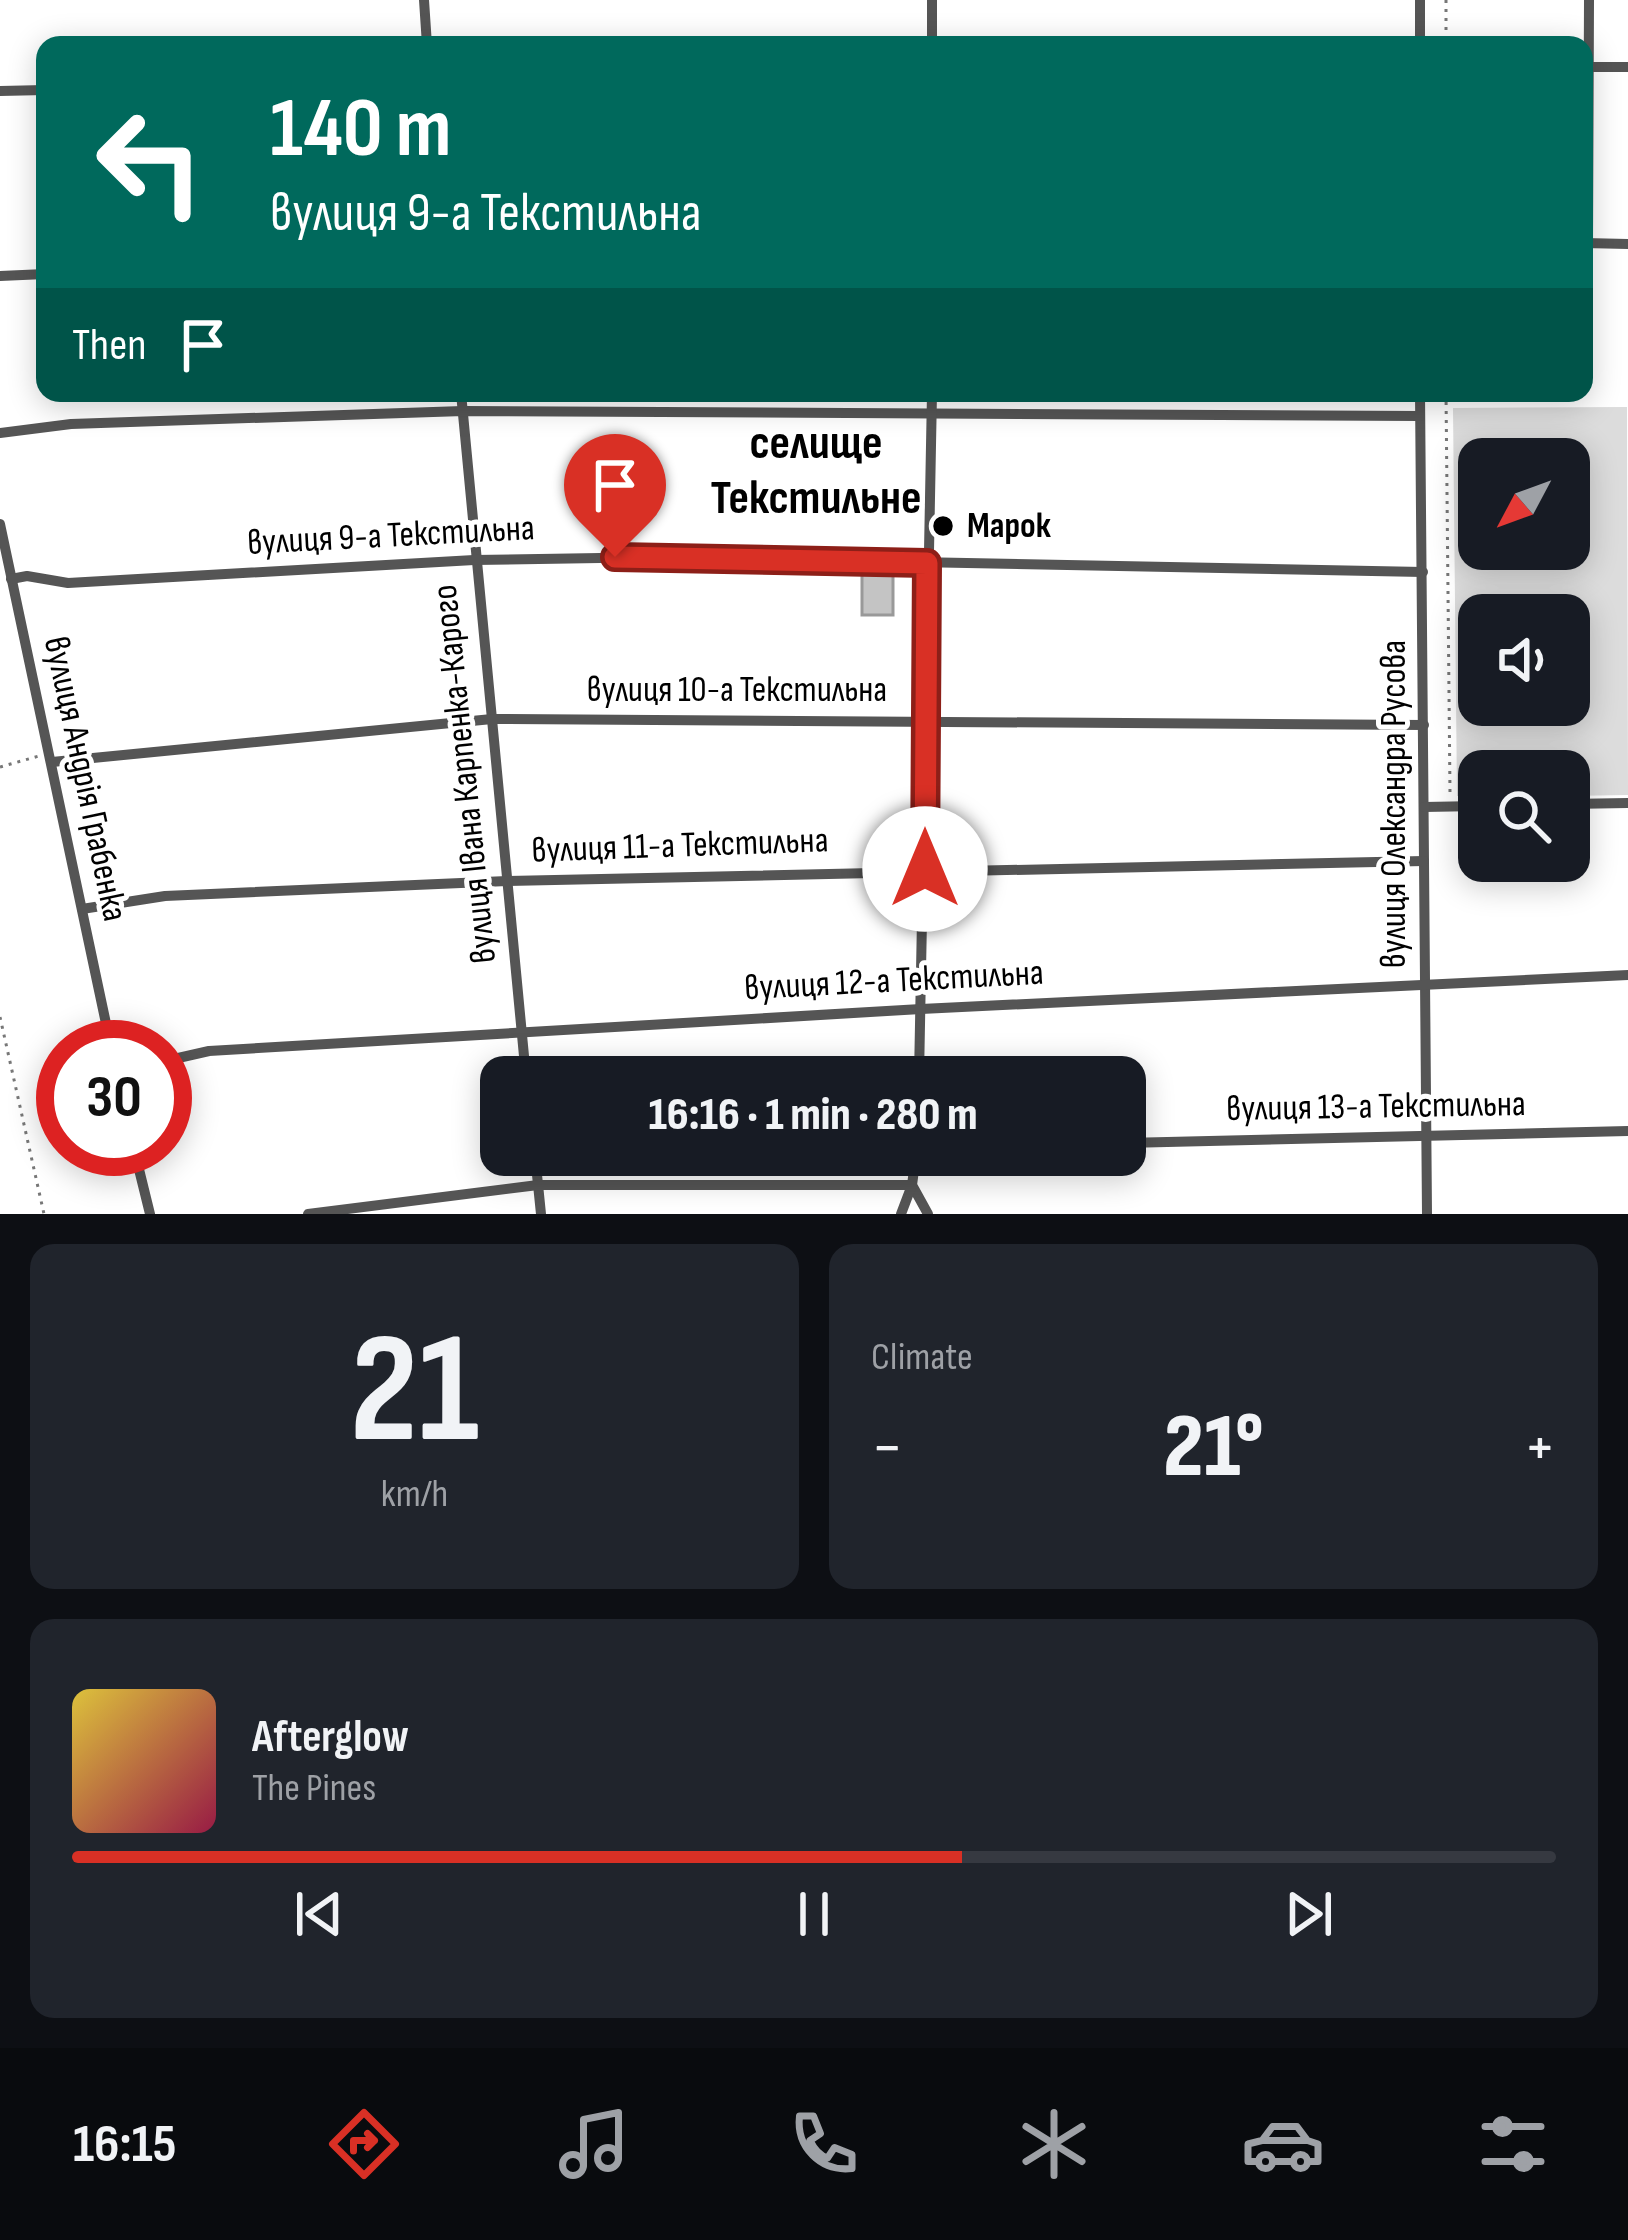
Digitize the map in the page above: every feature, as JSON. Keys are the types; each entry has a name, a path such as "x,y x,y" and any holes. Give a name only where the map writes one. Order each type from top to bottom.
{"street":[{"path":"424,0 426,36"},
{"path":"932,0 932,36"},
{"path":"1420,0 1420,36"},
{"path":"1588,36 1589,0"},
{"path":"1593,67 1628,67"},
{"path":"0,91 36,90"},
{"path":"1593,243 1628,244"},
{"path":"0,276 36,274"},
{"name":"вулиця Івана Карпенка-Карого","path":"462,402 524,1056"},
{"path":"920,1056 932,402"},
{"name":"вулиця Олександра Русова","path":"1420,402 1427,1214"},
{"path":"0,433 70,424 463,411 1420,416"},
{"name":"вулиця Андрія Грабенка","path":"0,524 105,1020"},
{"name":"вулиця 9-а Текстильна","path":"10,579 27,576 68,583 474,560 662,557 1423,572"},
{"name":"вулиця 10-а Текстильна","path":"51,758 492,719 1424,724"},
{"path":"1590,804 1628,803"},
{"path":"1424,807 1458,807"},
{"name":"вулиця 11-а Текстильна","path":"82,910 165,896 506,880 1424,861"},
{"name":"вулиця 12-а Текстильна","path":"192,1055 921,1009 1628,976"},
{"name":"вулиця 13-а Текстильна","path":"1146,1143 1628,1131"},
{"path":"141,1176 150,1214"},
{"path":"537,1176 541,1214"},
{"path":"901,1214 912,1176"},
{"path":"308,1214 538,1184 911,1185"},
{"path":"911,1185 928,1214"}],"path":[{"path":"1446,0 1446,36"},
{"path":"1446,402 1450,807"},
{"path":"0,767 51,758"},
{"path":"0,1017 44,1214"}],"shaded area":[{"path":"1627,407 1628,795 1590,796 1590,750 1458,750 1457,796 1453,408"}],"building":[{"path":"862,571 893,571 893,615 862,615"}],"place":[{"name":"Марок","path":"943,526"}],"district":[{"name":"селище Текстильне","path":"816,470"}],"route":[{"path":"615,557 927,563 925,869"}]}
